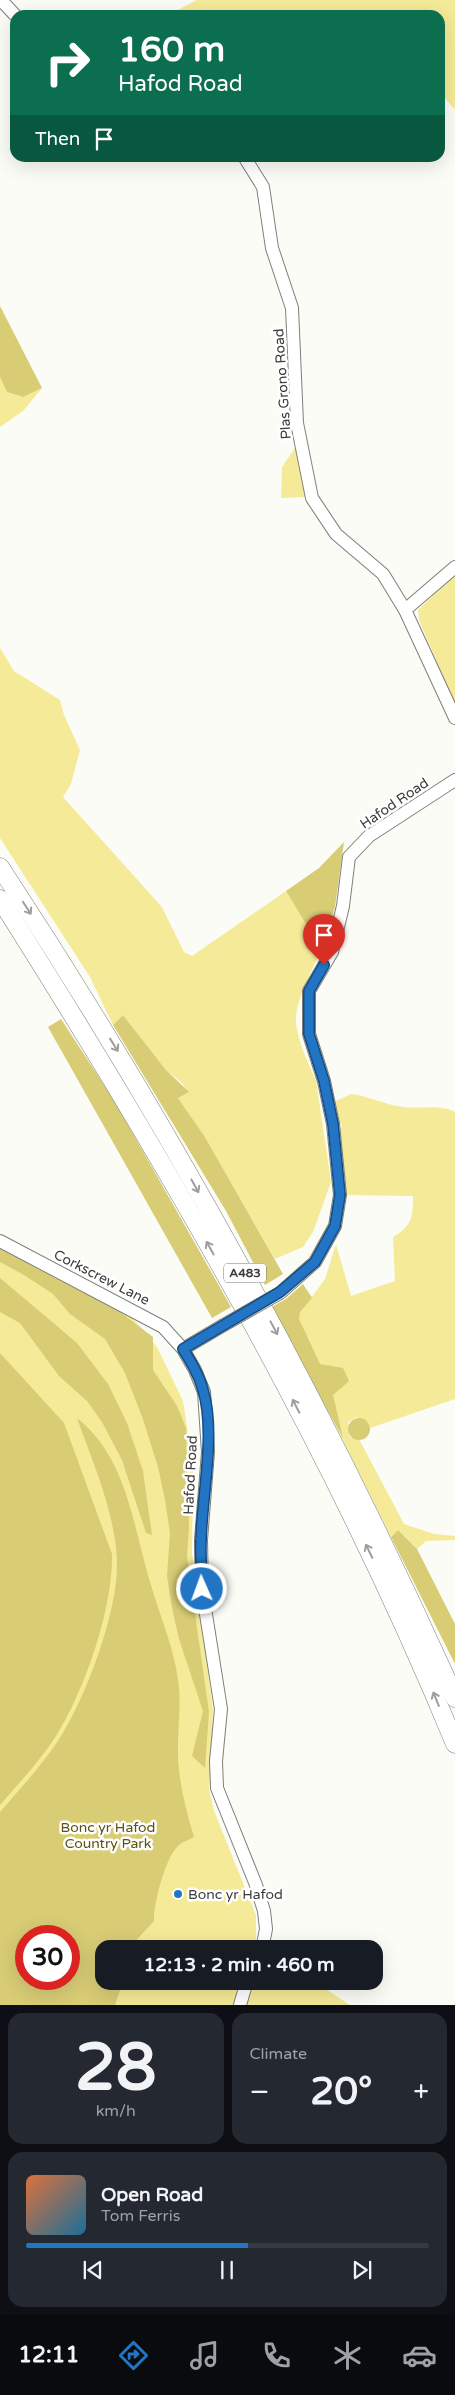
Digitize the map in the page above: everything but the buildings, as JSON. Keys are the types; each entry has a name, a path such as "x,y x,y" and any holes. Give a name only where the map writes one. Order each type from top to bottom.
{"highway":[{"name":"A483","path":"0,867 136,1081 238,1262 320,1413 396,1567 455,1698"},
{"name":"A483","path":"0,899 75,1017 150,1142 257,1333 369,1551 429,1681 455,1744"}],"street":[{"path":"1,0 10,10"},
{"name":"Plas Grono Road","path":"247,162 263,187 272,248 292,308 297,424 312,498 336,534 384,574 405,610"},
{"path":"455,567 405,610 455,718"},
{"name":"Hafod Road","path":"264,1940 266,1928 264,1911 217,1788 216,1761 221,1709 202,1589 201,1550 208,1452 207,1421 204,1392 196,1370 183,1349 280,1292 315,1262 335,1226 340,1195 333,1124 324,1081 309,1034 309,991 332,952 343,906 349,858 369,836 455,780"},
{"name":"Corkscrew Lane","path":"0,1241 142,1314 163,1327 183,1349"},
{"path":"240,2005 244,1990"}],"green space":[{"path":"197,0 455,0 455,110 445,98 445,10 178,10"},
{"path":"0,306 42,388 23,397 7,392 0,377"},
{"path":"0,377 7,392 22,397 42,388 23,411 0,427"},
{"path":"295,448 307,497 281,498 282,467"},
{"path":"455,574 455,704 419,620 418,610"},
{"path":"0,648 14,671 60,700 64,715 80,750 71,784 63,797 162,907 184,952 192,956 286,891 321,949 299,1001 296,1025 303,1050 316,1080 331,1182 313,1232 303,1247 275,1259 205,1137 178,1098 188,1092 182,1083 166,1070 123,1015 113,1025 90,977 0,838"},
{"path":"344,842 335,907 321,949 286,891 319,868"},
{"path":"123,1015 166,1070 189,1092 178,1098 205,1137 283,1274 265,1285 226,1211 113,1025"},
{"path":"61,1019 115,1102 231,1307 212,1318 48,1027"},
{"path":"351,1094 397,1106 437,1107 455,1112 455,1399 370,1428 369,1423 356,1417 348,1422 350,1437 359,1439 404,1524 434,1534 455,1536 455,1540 426,1541 417,1549 398,1530 391,1537 330,1414 342,1435 285,1312 307,1290 312,1297 325,1279 336,1244 351,1296 395,1281 393,1237 408,1225 413,1210 413,1196 345,1195 337,1136 342,1126 337,1118 334,1102"},
{"name":"Bonc yr Hafod Country Park","path":"0,1247 131,1316 157,1347 183,1401 193,1467 192,1554 213,1709 209,1789 214,1811 256,1915 256,1940 95,1940 95,1990 237,1990 236,2005 0,2005"},
{"path":"0,1249 120,1312 153,1337 153,1370 177,1406 186,1428 189,1528 187,1557 209,1712 205,1768 192,1756 203,1711 179,1639 172,1608 167,1576 170,1533 165,1500 158,1467 143,1419 125,1373 105,1339 70,1314 53,1294 0,1262"},
{"path":"0,1278 77,1343 108,1384 127,1423 143,1471 152,1535 146,1533 122,1460 102,1422 87,1401 59,1376 20,1323 0,1312"},
{"path":"303,1284 312,1298 300,1312 299,1319 320,1364 343,1368 349,1381 333,1395 343,1438 270,1308 286,1299"},
{"path":"0,1353 64,1423 112,1554 108,1599 95,1648 77,1695 67,1717 50,1745 0,1805"},
{"path":"77,1418 94,1434 108,1453 118,1473 173,1656 179,1689 178,1747 180,1777 194,1837 179,1845 173,1853 164,1872 154,1921 136,1940 95,1940 95,1990 120,1990 115,2005 0,2005 0,1812 58,1741 79,1703 98,1656 112,1608 117,1565 113,1528 103,1490"},
{"path":"359,1418 367,1421 370,1429 367,1437 359,1440 351,1437 348,1429 351,1421"},
{"path":"398,1530 417,1549 455,1624 455,1664 391,1537"},
{"path":"249,1990 328,1990 350,2005 244,2005"}],"place":[{"name":"Bonc yr Hafod","path":"178,1894"}],"route":[{"path":"202,1589 201,1540 208,1452 207,1421 204,1392 196,1370 183,1349 280,1292 315,1262 335,1226 340,1195 333,1124 324,1081 309,1034 309,991 324,965"}]}
